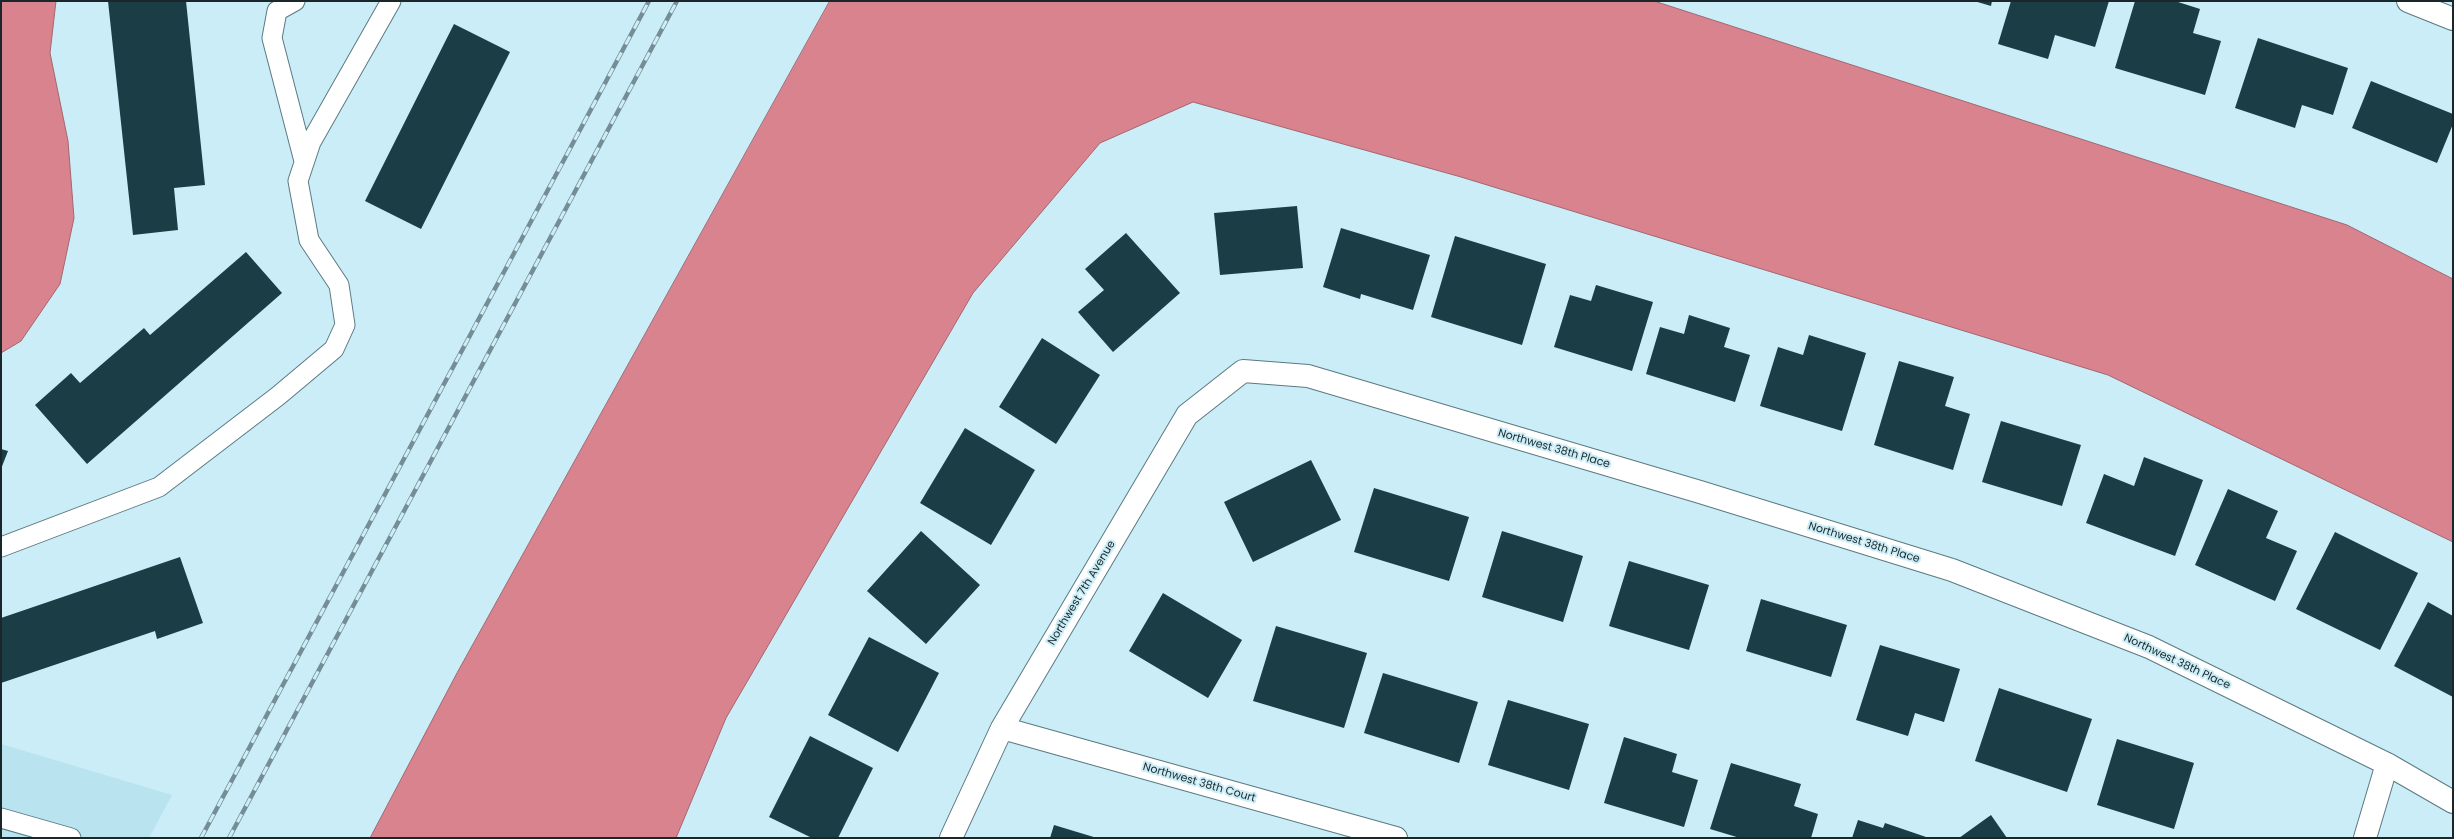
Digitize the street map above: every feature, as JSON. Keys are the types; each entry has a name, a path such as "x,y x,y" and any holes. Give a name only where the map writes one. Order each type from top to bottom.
{"street":[{"path":"2408,1 2453,19"},
{"name":"Northwest 7th Avenue","path":"951,838 1002,728 1187,415 1243,371"},
{"name":"Northwest 38th Place","path":"1243,371 1308,376 1692,490 1952,570 2149,647 2387,764 2453,802"},
{"name":"Northwest 38th Court","path":"1002,728 1396,838"},
{"path":"2365,838 2387,764"}],"lane":[{"path":"295,1 277,11 272,38 304,160"},
{"path":"1,547 159,487 278,396 334,349 346,324 339,285 309,240 298,181 311,142 390,1"},
{"path":"1,818 71,838"}],"shaded area":[{"path":"1,1 56,1 50,53 68,141 74,218 60,284 21,341 1,353"},
{"path":"830,1 1654,1 2347,225 2453,279 2453,542 2108,375 1461,177 1193,102 1100,143 973,293 726,718 676,838 370,838 457,673"},
{"path":"1,744 172,795 149,838 1,838"}],"building":[{"path":"108,1 186,1 205,185 174,188 178,230 133,235"},
{"path":"1974,1 1992,1 1991,6"},
{"path":"2011,1 2109,1 2095,47 2055,35 2048,59 1998,44"},
{"path":"2135,1 2175,1 2200,9 2193,33 2221,41 2205,95 2115,68"},
{"path":"454,24 510,52 421,229 365,201"},
{"path":"2258,38 2348,68 2333,115 2302,105 2295,128 2235,108"},
{"path":"2371,81 2453,114 2453,124 2437,163 2352,128"},
{"path":"1297,206 1303,268 1220,275 1214,213"},
{"path":"1341,228 1430,255 1413,310 1361,294 1360,299 1323,287"},
{"path":"1126,233 1180,293 1113,352 1078,312 1104,290 1085,269"},
{"path":"1455,236 1546,264 1522,345 1431,317"},
{"path":"246,252 282,293 87,464 35,405 71,373 80,383 144,328 150,335"},
{"path":"1596,285 1653,302 1632,371 1554,347 1570,295 1591,301"},
{"path":"1689,315 1730,328 1724,347 1750,355 1735,402 1646,374 1660,327 1684,334"},
{"path":"1809,335 1866,353 1842,431 1760,406 1778,347 1803,355"},
{"path":"1042,338 1100,375 1056,444 999,407"},
{"path":"1899,361 1954,377 1945,406 1970,414 1953,470 1874,445"},
{"path":"2001,421 2081,445 2062,506 1982,482"},
{"path":"965,428 1035,470 991,545 920,503"},
{"path":"1,449 8,451 1,469"},
{"path":"2144,457 2203,480 2175,556 2086,523 2104,474 2134,486"},
{"path":"1311,460 1341,520 1253,562 1224,502"},
{"path":"1374,488 1469,517 1449,581 1354,552"},
{"path":"2228,489 2278,511 2266,538 2297,551 2275,601 2195,565"},
{"path":"921,531 980,585 926,644 867,591"},
{"path":"1502,531 1583,556 1563,622 1482,597"},
{"path":"2335,532 2418,573 2380,650 2296,609"},
{"path":"180,557 203,623 157,639 155,631 1,683 1,618"},
{"path":"1629,561 1709,585 1689,650 1609,626"},
{"path":"1163,593 1242,640 1208,698 1129,651"},
{"path":"1761,599 1847,625 1831,677 1746,651"},
{"path":"2428,602 2453,616 2453,697 2394,666"},
{"path":"1276,626 1367,653 1344,728 1253,701"},
{"path":"869,637 939,673 898,752 828,715"},
{"path":"1880,645 1960,669 1944,722 1915,713 1908,736 1856,720"},
{"path":"1383,673 1478,702 1459,763 1364,733"},
{"path":"1999,688 2092,719 2067,792 1975,761"},
{"path":"1508,700 1589,724 1569,790 1488,765"},
{"path":"810,736 873,768 838,838 812,838 769,817"},
{"path":"1624,737 1677,754 1672,772 1698,780 1684,827 1604,803"},
{"path":"2117,739 2194,763 2174,829 2097,805"},
{"path":"1731,763 1801,784 1794,806 1818,814 1811,838 1740,838 1710,829"},
{"path":"1991,815 2007,838 1959,838"},
{"path":"1858,820 1883,828 1885,823 1929,838 1852,838"},
{"path":"1054,825 1097,838 1050,838"}],"railway":[{"path":"201,838 649,1"},
{"path":"229,838 677,1"}]}
